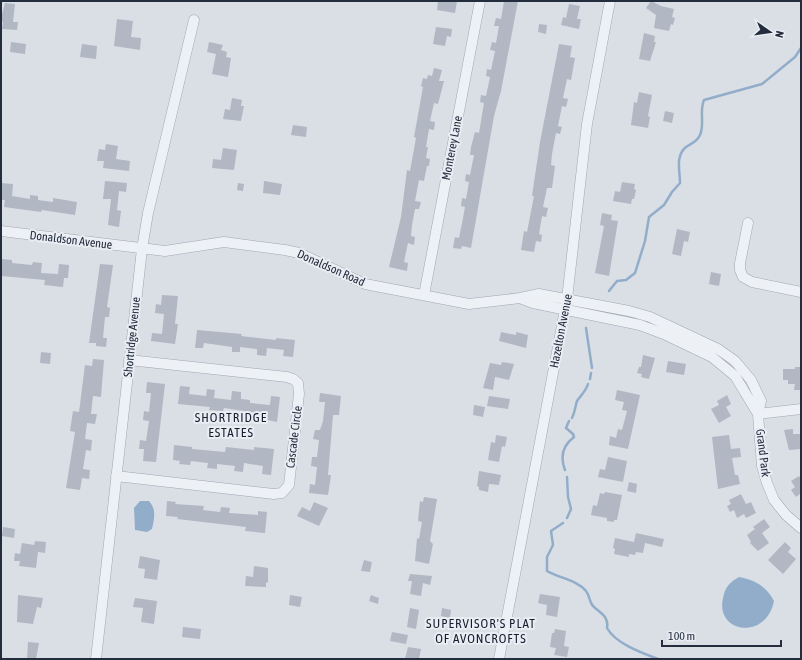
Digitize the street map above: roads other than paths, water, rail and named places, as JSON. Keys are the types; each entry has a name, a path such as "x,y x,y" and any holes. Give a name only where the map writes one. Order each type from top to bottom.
{"street":[{"name":"Monterey Lane","path":"424,295 480,1"},
{"name":"Hazelton Avenue","path":"499,659 567,300 587,124 610,1"},
{"name":"Shortridge Avenue","path":"96,659 142,249 148,213 194,20"},
{"path":"748,222 740,263 740,270 743,277 752,282 801,292"},
{"name":"Donaldson Avenue","path":"1,231 142,249"},
{"name":"Donaldson Road","path":"142,249 165,251 179,250 201,244 224,242 299,253 365,284 469,304 520,298 539,294 567,300"},
{"name":"Donaldson Road","path":"520,298 533,303 565,310"},
{"name":"Grand Park","path":"567,300 629,311 650,317 715,353 735,376 758,414 762,466 774,500 786,515 801,528"},
{"name":"Grand Park","path":"565,310 647,327 715,353"},
{"path":"647,327 650,317"},
{"name":"Cascade Circle","path":"116,476 274,494 282,493 289,485 299,394 298,383 293,379 287,377 129,360"},
{"path":"758,414 801,409"}],"water":[{"path":"140,501 149,501 152,504 154,511 152,529 147,532 135,530 134,508"},
{"path":"739,577 760,584 774,601 769,614 762,622 752,627 742,628 734,625 726,619 723,610 723,598 725,591 731,583"}],"waterway":[{"path":"609,291 617,281 626,280 635,273 645,241 649,217 664,205 680,183 680,155 686,147 696,141 700,135 704,100 762,84 795,57 801,48"},
{"path":"586,328 592,368"},
{"path":"590,379 591,373"},
{"path":"572,418 577,401 585,391 588,384"},
{"path":"565,470 563,465 563,452 567,444 574,437 573,434 566,428 569,421"},
{"path":"567,477 568,497 571,509 567,518"},
{"path":"563,523 551,531 553,545 547,557 547,571 582,587 586,591 592,604 607,620 607,628 617,639 630,647 658,659"}],"district":[{"name":"SHORTRIDGE ESTATES","path":"231,424"},
{"name":"SUPERVISOR'S PLAT OF AVONCROFTS","path":"481,630"}]}
